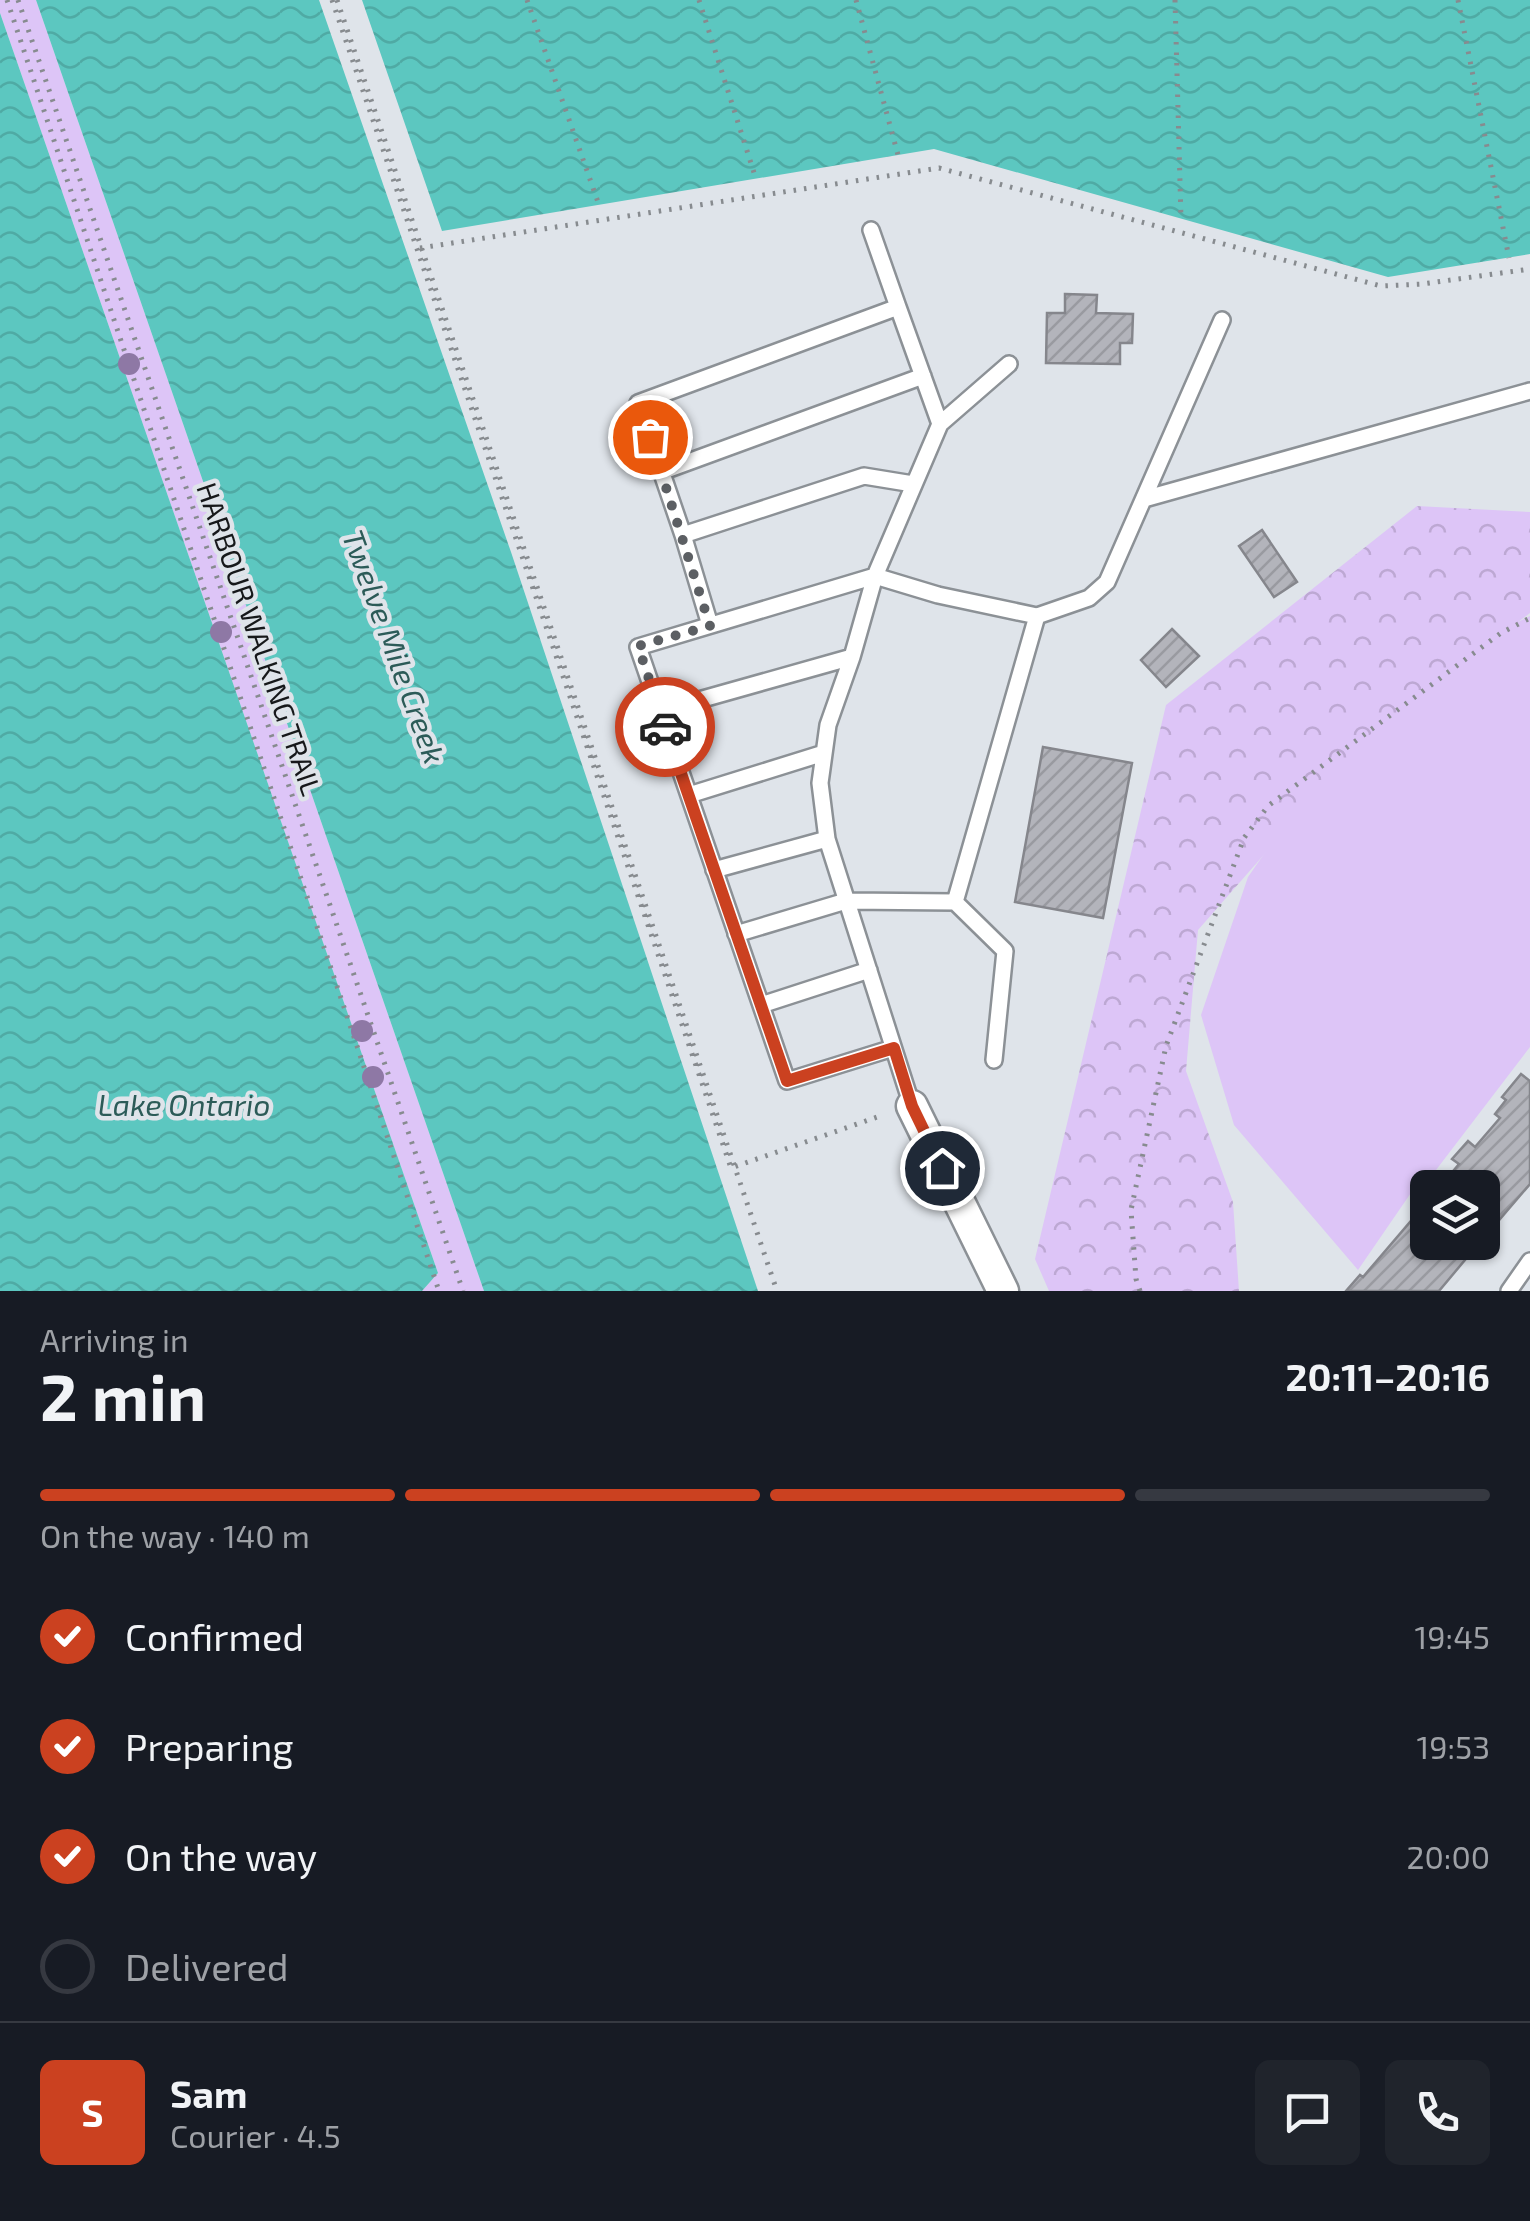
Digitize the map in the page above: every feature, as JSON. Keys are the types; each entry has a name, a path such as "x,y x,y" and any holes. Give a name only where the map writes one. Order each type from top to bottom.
{"street":[{"path":"899,1110 1003,1291"}],"lane":[{"path":"871,230 940,424"},
{"path":"710,626 638,403 898,307"},
{"path":"894,1048 787,1081 638,646 874,576 938,595 1037,616 1089,598 1107,582 1222,320"},
{"path":"899,1110 894,1048 828,839 820,784 828,725 874,576 940,424 1009,364"},
{"path":"661,472 923,376"},
{"path":"1144,499 1530,391"},
{"path":"683,535 864,476 913,484"},
{"path":"954,902 1037,616"},
{"path":"660,712 852,657"},
{"path":"689,795 824,753"},
{"path":"714,870 828,839"},
{"path":"736,934 846,901 954,902 1005,951 994,1060"},
{"path":"761,1006 869,970"},
{"path":"1508,1291 1530,1261"}],"path":[{"path":"7,0 439,1291"},
{"name":"HARBOUR WALKING TRAIL","path":"18,0 463,1291"},
{"path":"334,0 731,1168 899,1110"},
{"path":"334,0 777,1291"},
{"path":"527,0 599,204"},
{"path":"699,0 756,179"},
{"path":"856,0 898,155"},
{"path":"1175,0 1181,219"},
{"path":"1458,0 1509,258"},
{"path":"417,249 939,168 1381,286 1530,268"},
{"path":"1140,1291 1131,1210 1166,1046 1244,838 1268,806 1501,633 1530,618"}],"green space":[{"path":"0,0 36,0 484,1291 422,1291 438,1273 0,13"},
{"path":"1417,506 1530,512 1530,613 1367,737 1198,930 1186,1071 1233,1202 1239,1291 1049,1291 1035,1259 1166,705"},
{"path":"1530,616 1530,1047 1436,1170 1410,1170 1410,1194 1358,1270 1234,1125 1201,1015 1248,877 1345,738 1500,631"}],"water":[{"name":"Twelve Mile Creek","path":"36,0 319,0 511,552 758,1291 484,1291"},
{"path":"362,0 1530,0 1530,254 1388,277 934,149 442,231"},
{"name":"Lake Ontario","path":"0,13 438,1273 422,1291 0,1291"}],"building":[{"path":"1065,294 1097,295 1096,313 1133,314 1132,343 1120,343 1120,364 1046,363 1047,313 1065,313"},
{"path":"1262,530 1297,582 1274,597 1239,546"},
{"path":"1172,629 1199,656 1166,687 1141,660"},
{"path":"1043,747 1132,763 1103,918 1015,902"},
{"path":"1521,1074 1530,1081 1530,1184 1500,1219 1500,1170 1454,1170 1459,1164 1452,1159 1468,1141 1475,1147 1500,1118 1495,1114 1506,1100 1502,1097"},
{"path":"1410,1222 1410,1260 1465,1260 1439,1291 1346,1291 1360,1275 1363,1277"}],"way so far":[{"path":"650,437 710,626 638,646 665,727"}],"route":[{"path":"665,727 787,1081 894,1048 912,1106 942,1168"}]}
